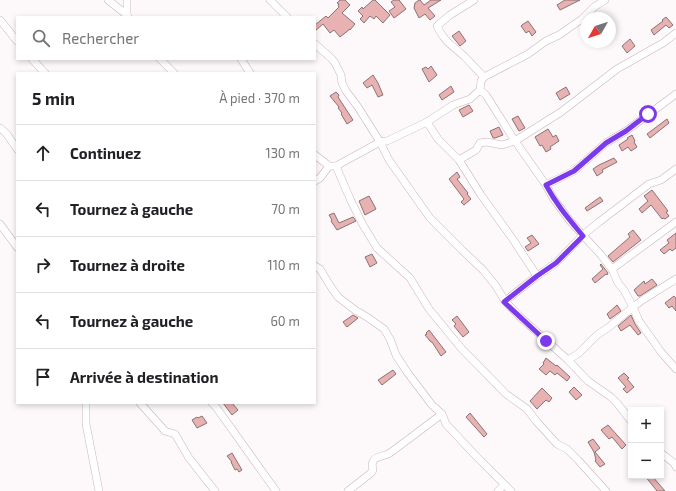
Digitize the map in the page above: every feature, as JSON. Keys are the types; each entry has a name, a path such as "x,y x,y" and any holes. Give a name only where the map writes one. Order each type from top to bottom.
{"street":[{"path":"108,0 127,16"},
{"path":"127,0 127,16"},
{"path":"270,0 286,16"},
{"path":"474,0 450,15 437,26 447,42 465,57 484,77"},
{"path":"316,180 333,166 380,142 387,141 427,122 453,105 470,99 480,90 481,81 484,77 528,54 546,41 559,35 605,0"},
{"path":"0,20 16,40"},
{"path":"459,160 476,150 480,143 486,142 502,145 515,141 561,112 617,70 663,43 676,33"},
{"path":"316,45 335,63 346,91 380,142 389,160 430,218 483,270 496,286 504,302 568,360 588,381 611,397 628,417"},
{"path":"33,60 43,72"},
{"path":"161,60 173,72"},
{"path":"242,60 249,72"},
{"path":"480,90 486,95 515,141 546,185 553,198 570,221 601,255 612,270 618,283 624,290 639,321 661,352 676,369"},
{"path":"546,185 574,171 606,143 626,131 676,94"},
{"path":"427,122 438,139 459,160 481,195 537,276"},
{"path":"0,128 8,135 9,139 16,147"},
{"path":"316,157 325,164 333,166 363,225 377,248 410,278 429,309 461,348 506,394 527,409 558,444 567,449 606,491"},
{"path":"504,302 556,263 599,222 649,184 661,180 676,169"},
{"path":"612,270 676,222"},
{"path":"0,224 16,246"},
{"path":"316,267 320,269 338,297 384,329 390,339 396,355 407,372 432,404 442,414 449,428 511,491"},
{"path":"568,360 579,353 597,336 633,307 676,279"},
{"path":"86,404 86,424 99,491"},
{"path":"141,404 165,431 175,434 189,458 215,491"},
{"path":"213,404 276,491"},
{"path":"348,491 371,473 373,470 372,463 378,457 385,456 390,453 442,414"},
{"path":"664,455 674,463 676,467"},
{"path":"498,491 504,485"}],"building":[{"path":"340,0 345,0 350,5 342,13 355,24 350,30 340,37 334,30 330,33 323,24 316,30 316,24 326,16 328,18 339,7 339,4 337,3"},
{"path":"375,0 390,15 383,23 376,16 374,19 370,16 364,23 360,19 363,16 358,11 362,7 363,9"},
{"path":"394,0 399,0 406,9 394,18 389,11 395,7 391,2"},
{"path":"419,0 424,5 431,0 441,0 428,8 435,16 430,20 425,14 419,18 414,8 415,3"},
{"path":"565,0 580,0 560,10 557,5"},
{"path":"666,17 673,25 669,28 666,25 654,35 651,30"},
{"path":"528,21 536,32 532,36 529,31 526,33 521,26"},
{"path":"459,31 466,41 460,46 452,36"},
{"path":"630,39 635,46 627,53 622,46"},
{"path":"431,66 437,75 429,82 422,69 426,67 428,69"},
{"path":"373,75 383,95 378,97 372,85 367,88 363,83"},
{"path":"451,86 454,92 442,100 439,95"},
{"path":"566,87 570,94 560,100 556,93"},
{"path":"336,92 353,120 347,124 338,108 339,107 330,96"},
{"path":"469,105 473,111 463,117 459,110"},
{"path":"518,116 525,128 519,131 512,119"},
{"path":"667,119 669,123 650,138 647,134"},
{"path":"499,127 503,135 493,138 490,131"},
{"path":"548,129 553,137 556,135 559,141 550,147 551,149 546,152 542,145 540,146 535,137"},
{"path":"632,135 637,147 631,151 628,147 622,151 619,145"},
{"path":"614,158 617,162 602,170 603,172 597,176 593,169"},
{"path":"457,172 460,177 457,179 471,199 464,205 461,202 464,199 449,179"},
{"path":"652,190 668,211 666,212 669,216 665,219 662,219 651,205 642,213 639,209 648,201 644,196"},
{"path":"369,196 376,209 365,215 359,201"},
{"path":"600,197 603,201 587,211 585,208"},
{"path":"334,213 339,223 353,217 356,221 337,230 329,215"},
{"path":"633,230 641,240 613,262 608,256 630,237 628,234"},
{"path":"676,233 676,248 672,251 670,249 664,254 660,250 669,243 667,240"},
{"path":"532,235 539,244 528,251 525,247 531,243 527,238"},
{"path":"372,254 377,263 370,267 365,257"},
{"path":"601,264 608,273 595,283 592,279 603,269 600,265"},
{"path":"652,279 657,285 638,296 634,290 644,281 645,284"},
{"path":"674,296 676,298 676,311 672,306 669,308 665,303"},
{"path":"617,305 621,311 610,319 607,314"},
{"path":"353,315 358,318 347,327 343,322"},
{"path":"631,315 641,333 638,335 630,325 621,331 618,326"},
{"path":"457,316 469,332 463,337 454,326 456,324 452,320"},
{"path":"429,330 446,352 441,356 432,342 425,335"},
{"path":"546,358 556,366 557,365 570,377 567,381 557,373 555,375 550,371 546,375 539,369 544,364 543,363"},
{"path":"393,370 396,374 382,385 378,380"},
{"path":"624,373 634,387 627,393 623,389 626,387 618,378"},
{"path":"574,387 582,395 576,400 569,392"},
{"path":"542,388 552,398 549,402 546,400 537,409 530,401"},
{"path":"224,404 233,404 238,410 232,415"},
{"path":"470,413 487,434 484,437 466,417"},
{"path":"202,416 207,423 197,428 192,420"},
{"path":"608,425 626,445 622,449 612,437 609,439 601,430"},
{"path":"593,439 600,448 595,452 605,464 600,467 595,461 594,452 588,442"},
{"path":"232,453 242,470 239,472 237,469 235,470 232,462 227,456"},
{"path":"647,479 655,479 665,491 657,491"}],"route":[{"path":"546,341 504,302 556,263 583,236 553,198 546,185 574,171 606,143 626,131 648,114"}]}
